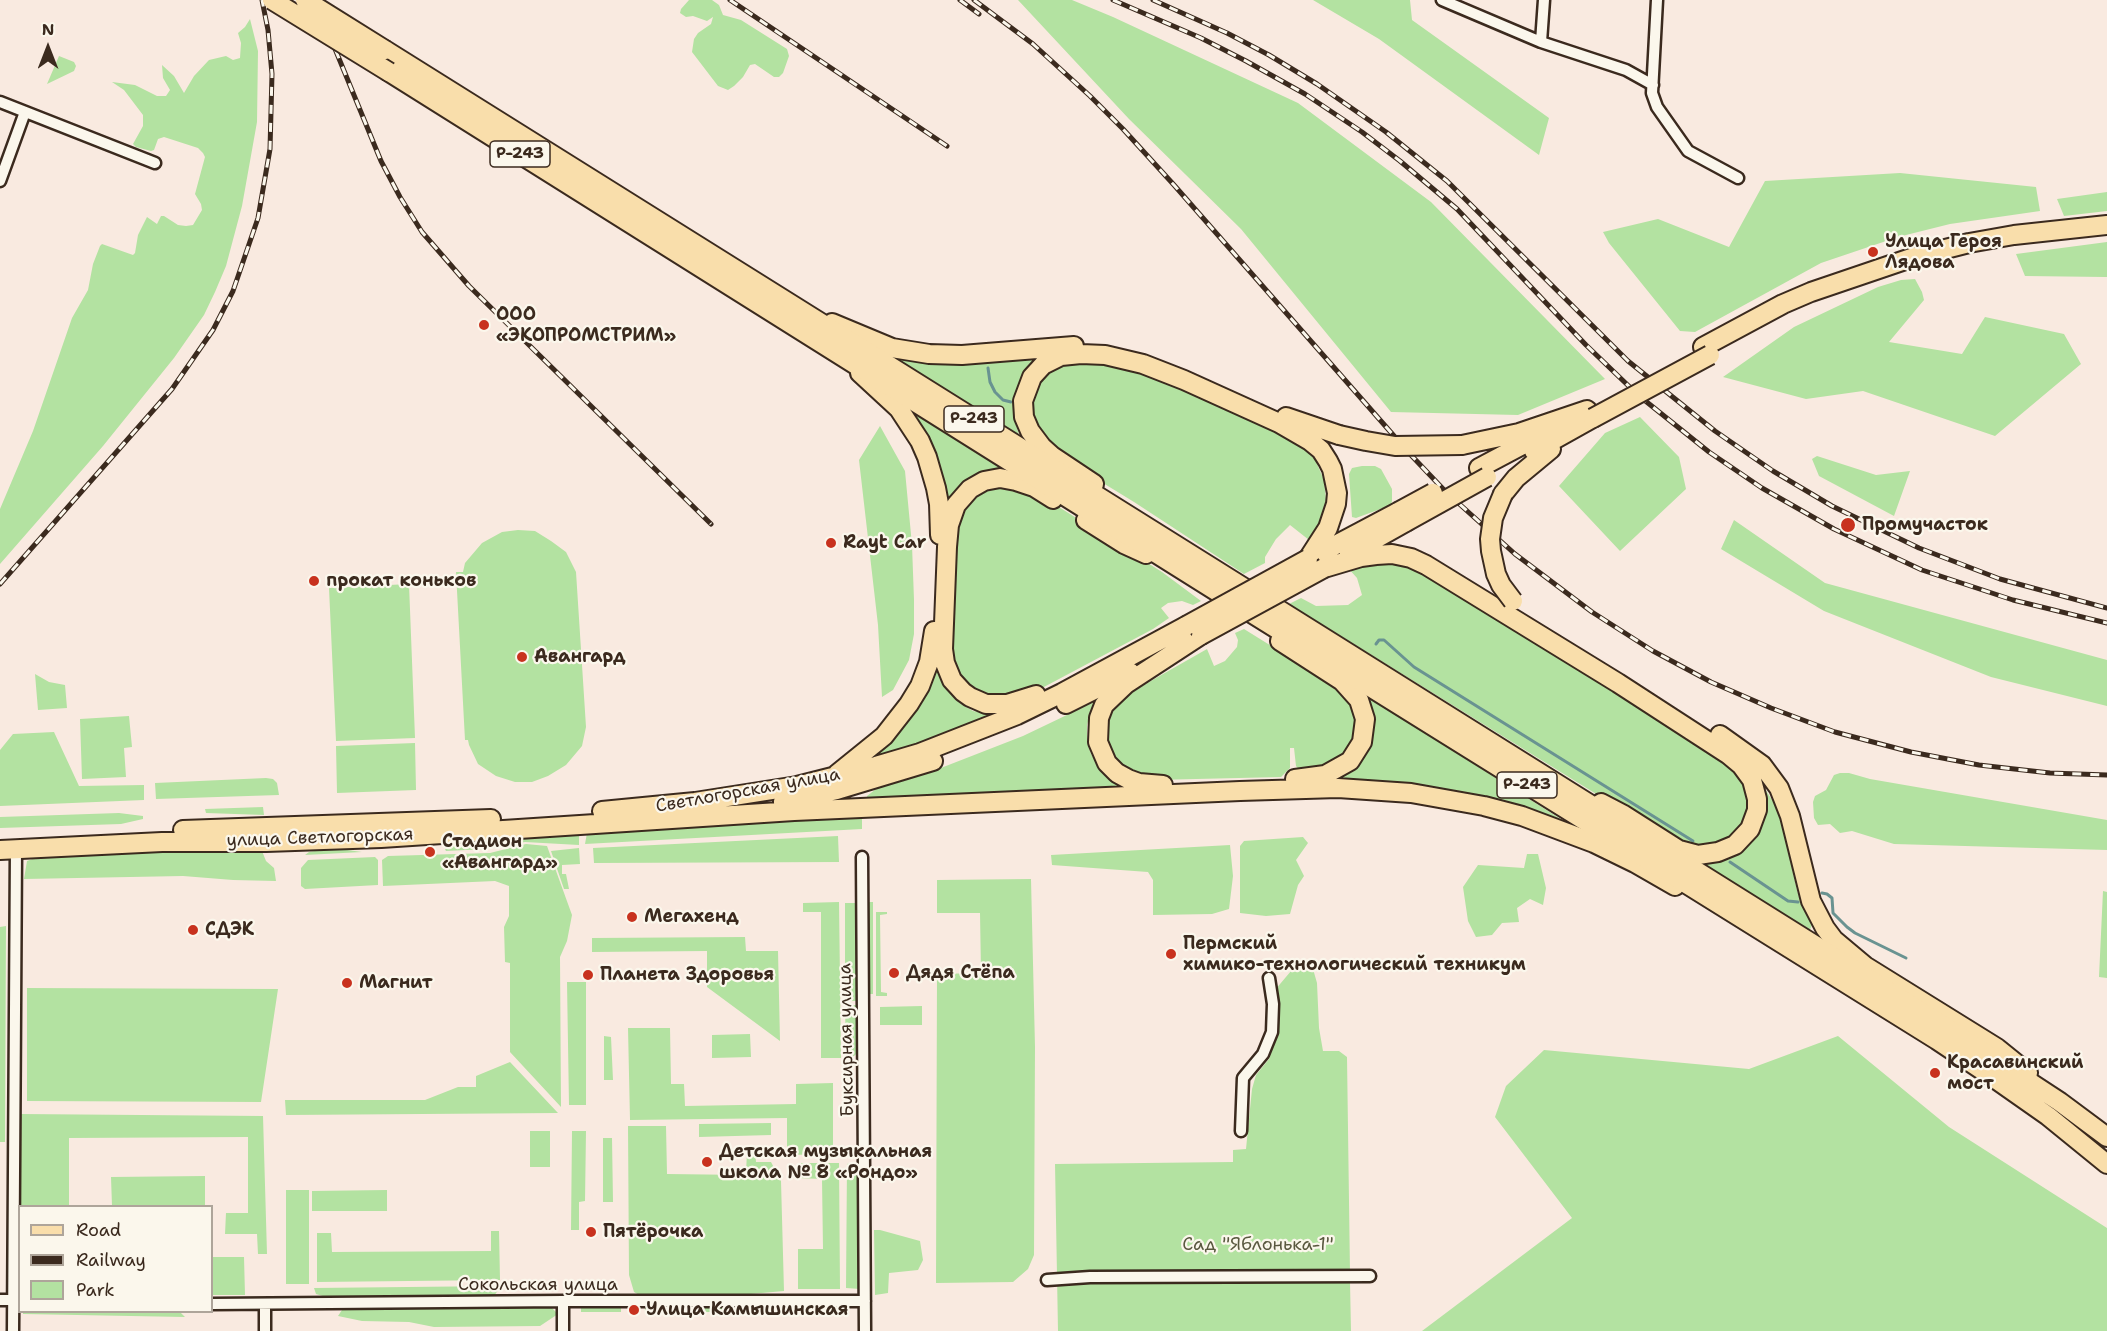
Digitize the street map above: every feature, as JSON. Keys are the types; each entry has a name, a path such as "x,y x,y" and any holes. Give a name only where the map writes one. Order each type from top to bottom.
{"main road":[{"name":"Р-243","path":"272,0 1991,1076 2048,1116 2107,1164"},
{"name":"Р-243","path":"305,0 1990,1055 2107,1137"},
{"path":"1219,593 1282,642 1342,681 1359,700 1365,719 1364,732 1357,753 1337,770 1296,779 1164,785 1139,783 1117,773 1107,763 1098,742 1099,718 1104,705 1126,684 1194,631 1316,564 1483,473 1590,414 1706,351 1783,304 1867,272 1969,243 2107,225"},
{"path":"794,307 883,345 915,353 962,355 1072,346 1131,353 1174,368 1277,414 1338,435 1395,446 1462,445 1590,414"},
{"path":"1155,532 1103,490 1052,456 1035,438 1024,417 1023,401 1028,385 1043,365 1061,356 1081,354 1105,355 1131,360 1184,380 1279,423 1310,441 1321,450 1328,461 1337,493 1336,504 1316,564"},
{"path":"832,778 884,736 898,720 920,686 929,662 934,635 940,535 936,488 920,441 899,409 843,357"},
{"path":"1590,414 1529,466 1503,494 1493,518 1490,545 1496,574 1501,585 1525,615 1738,747 1762,765 1779,788 1785,801 1811,901 1834,940 1854,958 1997,1048 2060,1102"},
{"path":"1138,653 1018,701 986,704 963,692 948,672 943,649 947,547 949,525 956,505 970,489 984,481 1000,478 1016,480 1040,491 1124,544 1181,569"},
{"path":"1316,564 1392,554 1411,558 1426,565 1618,683 1729,755 1741,765 1752,780 1757,799 1757,810 1750,829 1735,845 1708,854 1688,853 1669,844 1624,815 1517,759"},
{"name":"Светлогорская улица","path":"494,818 642,809 756,793 832,778 920,753 971,734 1062,693 1138,653 1194,631"},
{"name":"Светлогорская улица","path":"639,822 778,803 837,790 925,764 1065,705 1194,631"},
{"path":"639,822 794,811 1251,790 1338,788 1412,793 1484,806 1522,816 1594,843 1646,869 1759,939 1835,978"},
{"name":"улица Светлогорская","path":"0,838 494,818"},
{"name":"улица Светлогорская","path":"8,850 162,842 266,842 381,838 639,822"},
{"path":"1866,978 1916,998"}],"street":[{"path":"1442,0 1541,42 1626,70 1653,85"},
{"path":"1541,42 1544,0"},
{"path":"1658,0 1652,93 1657,107 1688,151 1738,178"},
{"path":"0,102 155,163"},
{"path":"0,181 25,112"},
{"path":"8,850 17,1300 13,1331"},
{"name":"Буксирная улица","path":"862,857 865,1331"},
{"path":"1241,1131 1243,1078 1263,1054 1272,1032 1273,1004 1269,978"},
{"path":"1047,1280 1090,1277 1370,1276"},
{"path":"0,1300 17,1300"},
{"path":"563,1300 563,1331"},
{"name":"Сокольская улица","path":"213,1304 563,1300 865,1301"},
{"path":"265,1304 265,1331"}],"green space":[{"path":"689,0 712,0 719,5 723,15 741,20 787,49 789,56 783,73 779,77 774,77 755,64 750,65 743,77 728,90 718,86 692,52 694,39 698,33 711,24 713,17 707,21 693,16 686,17 680,13"},
{"path":"1018,0 1072,0 1298,103 1431,202 1605,379 1518,415 1391,412 1241,229 1129,119"},
{"path":"1313,0 1410,0 1412,20 1549,118 1539,155 1379,39"},
{"path":"250,19 258,51 257,122 242,206 226,266 215,292 204,315 174,358 103,446 0,564 0,509 33,431 72,318 88,290 93,264 100,246 102,244 133,255 138,235 147,217 157,224 161,216 164,216 178,225 186,226 193,225 202,210 195,194 205,157 203,153 198,148 164,137 158,139 154,150 136,147 133,144 143,126 143,115 124,90 112,82 135,85 157,96 166,96 170,90 163,78 162,65 174,76 184,93 194,76 209,60 226,56 233,60 240,58 241,43 238,33"},
{"path":"59,56 74,62 76,66 74,71 47,84"},
{"path":"1900,173 2036,187 2040,211 1950,224 1898,237 1821,263 1695,332 1680,331 1609,243 1603,232 1658,219 1729,247 1765,181"},
{"path":"2107,192 2107,211 2064,216 2057,199"},
{"path":"2107,242 2107,277 2025,276 2016,254"},
{"path":"1915,279 1924,300 1889,342 1962,354 1985,317 2064,334 2081,364 1995,436 1863,391 1806,399 1723,377 1794,327 1878,287 1901,280"},
{"path":"1041,353 1021,382 1014,404 1013,414 1020,439 892,362 894,356"},
{"path":"1062,362 1118,364 1250,418 1301,444 1314,457 1324,480 1326,500 1323,517 1315,533 1309,540 1290,525 1276,539 1265,557 1265,563 1244,574 1054,453 1041,442 1027,406 1031,385"},
{"path":"910,407 1007,468 1007,472 947,508 909,410"},
{"path":"1640,417 1679,457 1686,489 1620,551 1559,486 1605,433"},
{"path":"880,426 905,471 912,545 914,600 914,634 909,660 893,690 882,697 878,625 859,460"},
{"path":"1817,456 1876,475 1910,471 1894,516 1819,476 1812,459"},
{"path":"1375,466 1381,469 1392,489 1392,501 1391,505 1356,518 1352,517 1349,474 1352,468"},
{"path":"997,484 1051,502 1162,572 1201,601 1193,605 1182,601 1168,603 1161,608 1169,618 1153,629 1027,696 972,695 949,661 955,522 963,503"},
{"path":"1734,520 1825,583 2107,660 2107,706 1991,677 1824,611 1721,549"},
{"name":"Авангард","path":"535,531 551,541 566,552 576,572 586,727 582,746 566,765 532,782 515,782 496,776 478,764 468,740 465,740 456,572 463,572 465,563 482,543 502,532"},
{"path":"1379,561 1410,564 1736,767 1753,803 1740,834 1713,848 1677,844 1289,604 1301,598 1316,606 1348,605 1362,595 1357,578 1348,568"},
{"path":"409,584 415,738 336,741 329,588"},
{"path":"1244,629 1334,685 1347,697 1354,710 1355,724 1351,748 1336,763 1302,773 1296,766 1294,748 1290,748 1290,768 1281,777 1154,780 1115,768 1099,726 1108,711 1126,696 1207,649 1214,666 1225,661 1237,647 1238,640 1235,633"},
{"path":"936,665 945,686 961,704 973,711 994,715 988,720 868,762"},
{"path":"35,674 49,682 65,685 67,708 38,710"},
{"path":"1358,692 1597,842 1563,828 1323,782 1353,765"},
{"path":"1094,702 1097,704 1090,714 1087,725 1087,742 1091,754 1105,776 1118,784 1119,789 867,800 867,796 876,789 928,773 1023,736"},
{"path":"129,716 132,747 124,748 126,777 82,779 80,719"},
{"path":"54,732 79,786 144,785 144,800 0,806 0,750 13,734"},
{"path":"415,743 416,790 337,793 336,746"},
{"path":"1840,773 2107,820 2107,850 1894,844 1852,831 1840,833 1830,824 1818,825 1814,818 1813,802 1815,796 1826,790 1834,775"},
{"path":"273,779 277,783 279,795 156,799 155,783"},
{"path":"1760,781 1780,816 1801,904 1812,925 1809,932 1698,861 1741,849"},
{"path":"263,807 264,815 206,813 205,809"},
{"path":"119,813 143,816 143,819 121,824 0,828 0,817"},
{"path":"862,814 862,829 585,844 587,833"},
{"path":"576,833 579,835 579,845 525,842 486,849 446,851 445,849 459,841"},
{"path":"838,836 839,862 594,863 593,848"},
{"path":"1303,837 1308,843 1296,860 1304,876 1298,885 1290,914 1266,916 1240,913 1240,846 1244,841"},
{"path":"526,844 547,846 572,915 567,941 560,957 561,1107 510,1052 510,963 505,962 504,927 509,916 509,886 495,881 383,886 382,860 388,856 490,853"},
{"path":"1230,845 1233,876 1229,909 1212,914 1153,915 1153,880 1148,872 1052,865 1051,855"},
{"path":"579,848 580,864 562,865 562,874 566,874 569,889 564,889 551,851"},
{"path":"326,849 340,849 362,852 305,855"},
{"path":"262,851 266,861 274,868 276,881 183,876 24,879 27,861 51,852"},
{"path":"1527,854 1538,854 1546,888 1543,905 1530,899 1517,908 1519,922 1502,923 1492,935 1476,937 1468,921 1463,887 1478,865 1524,868"},
{"path":"375,857 378,860 378,885 305,889 301,886 301,868 308,860"},
{"path":"1031,879 1035,1047 1034,1255 1028,1269 1013,1282 936,1283 937,974 981,973 980,913 937,913 937,880"},
{"path":"2103,891 2107,892 2107,978 2099,977"},
{"path":"839,902 841,1058 821,1058 821,912 803,912 803,903"},
{"path":"868,902 873,902 873,994 869,994"},
{"path":"845,903 857,903 857,1001 845,1001"},
{"path":"876,912 887,912 887,914 880,915 881,992 887,993 887,996 876,996"},
{"path":"6,926 5,1142 0,1142 0,927"},
{"path":"745,937 746,951 778,951 780,1041 707,987 707,951 592,952 592,938"},
{"name":"Сад \"Яблонька-1\"","path":"1313,969 1317,983 1319,1028 1323,1051 1339,1051 1347,1057 1350,1273 1341,1281 1350,1282 1351,1331 1058,1331 1055,1164 1233,1162 1233,1150 1246,1149 1252,1089 1256,1075 1269,1059 1276,1033 1275,990 1291,971"},
{"path":"567,982 586,982 586,1105 569,1105"},
{"path":"27,988 278,989 261,1102 27,1101"},
{"path":"845,1005 858,1005 858,1052 853,1057 846,1058"},
{"path":"922,1006 922,1025 880,1025 880,1007"},
{"path":"628,1028 670,1028 671,1084 684,1084 685,1106 796,1104 796,1084 833,1083 833,1154 787,1155 787,1118 630,1120"},
{"path":"750,1034 751,1057 712,1058 712,1035"},
{"path":"604,1036 611,1037 613,1080 604,1080"},
{"path":"1838,1036 1949,1127 2107,1228 2107,1331 1422,1331 1572,1218 1495,1117 1506,1086 1544,1050 1749,1069"},
{"path":"510,1062 558,1113 286,1115 285,1100 425,1100 458,1087 476,1087 476,1076"},
{"path":"20,1114 263,1116 267,1254 258,1254 257,1234 225,1234 226,1213 248,1213 248,1137 69,1138 69,1205 20,1205"},
{"path":"771,1123 771,1135 699,1137 699,1124"},
{"path":"628,1126 666,1126 667,1174 746,1175 747,1150 755,1151 756,1162 771,1162 781,1181 784,1291 728,1296 643,1297 634,1292 629,1275"},
{"path":"530,1131 550,1131 550,1167 530,1167"},
{"path":"572,1131 586,1131 585,1201 579,1202 579,1230 571,1230"},
{"path":"603,1138 612,1138 613,1202 603,1202"},
{"path":"798,1163 839,1163 840,1289 798,1289 798,1249 823,1249 822,1179 798,1178"},
{"path":"847,1164 856,1164 860,1172 860,1289 846,1288"},
{"path":"205,1176 205,1205 112,1205 111,1177"},
{"path":"286,1190 309,1190 309,1284 286,1284"},
{"path":"387,1190 387,1211 312,1211 312,1191"},
{"path":"874,1230 920,1241 923,1260 918,1270 889,1273 888,1293 875,1295"},
{"path":"491,1231 499,1231 500,1280 317,1282 317,1233 331,1233 332,1252 491,1251"},
{"path":"213,1257 244,1257 245,1295 213,1295"},
{"path":"501,1286 494,1296 326,1297 316,1294 314,1288"},
{"path":"581,1306 621,1307 621,1312 581,1312"},
{"path":"551,1307 558,1314 540,1326 434,1327 409,1322 362,1321 338,1316 342,1310 347,1309"},
{"path":"645,1307 841,1307 841,1312 645,1312"},
{"path":"181,1313 185,1317 23,1314"}],"waterway":[{"path":"988,368 990,382 995,392 1003,400 1011,402"},
{"path":"1376,644 1379,640 1384,640 1414,667 1693,841"},
{"path":"1730,862 1788,901 1798,902"},
{"path":"1822,893 1832,898 1833,913 1847,927 1906,958"}],"railway":[{"path":"0,584 172,389 213,330 233,291 258,218 270,149 272,74 268,30 262,0"},
{"path":"315,0 381,161 422,232 469,286 711,524"},
{"path":"730,0 947,146"},
{"path":"960,0 979,14"},
{"path":"974,0 1033,44 1123,129 1446,492 1515,554 1592,612 1653,651 1711,682 1835,732 1911,752 1979,765 2050,773 2107,775"},
{"path":"1113,0 1201,38 1246,61 1305,94 1362,132 1457,209 1586,345 1638,395 1709,452 1762,488 1834,529 1922,570 2013,600 2107,623"},
{"path":"1153,0 1227,33 1269,55 1317,84 1386,132 1447,181 1628,361 1715,431 1773,471 1832,506 1919,548 2000,579 2107,608"}],"place":[{"name":"Улица Героя Лядова","path":"1873,252"},
{"name":"ООО «ЭКОПРОМСТРИМ»","path":"484,325"},
{"name":"Промучасток","path":"1848,525"},
{"name":"Rayt Car","path":"831,543"},
{"name":"прокат коньков","path":"314,581"},
{"name":"Авангард","path":"522,657"},
{"name":"Стадион «Авангард»","path":"430,852"},
{"name":"Мегахенд","path":"632,917"},
{"name":"СДЭК","path":"193,930"},
{"name":"Пермский химико-технологический техникум","path":"1171,954"},
{"name":"Дядя Стёпа","path":"894,973"},
{"name":"Планета Здоровья","path":"588,975"},
{"name":"Магнит","path":"347,983"},
{"name":"Красавинский мост","path":"1935,1073"},
{"name":"Детская музыкальная школа № 8 «Рондо»","path":"707,1162"},
{"name":"Пятёрочка","path":"591,1232"},
{"name":"Улица Камышинская","path":"634,1310"}]}
